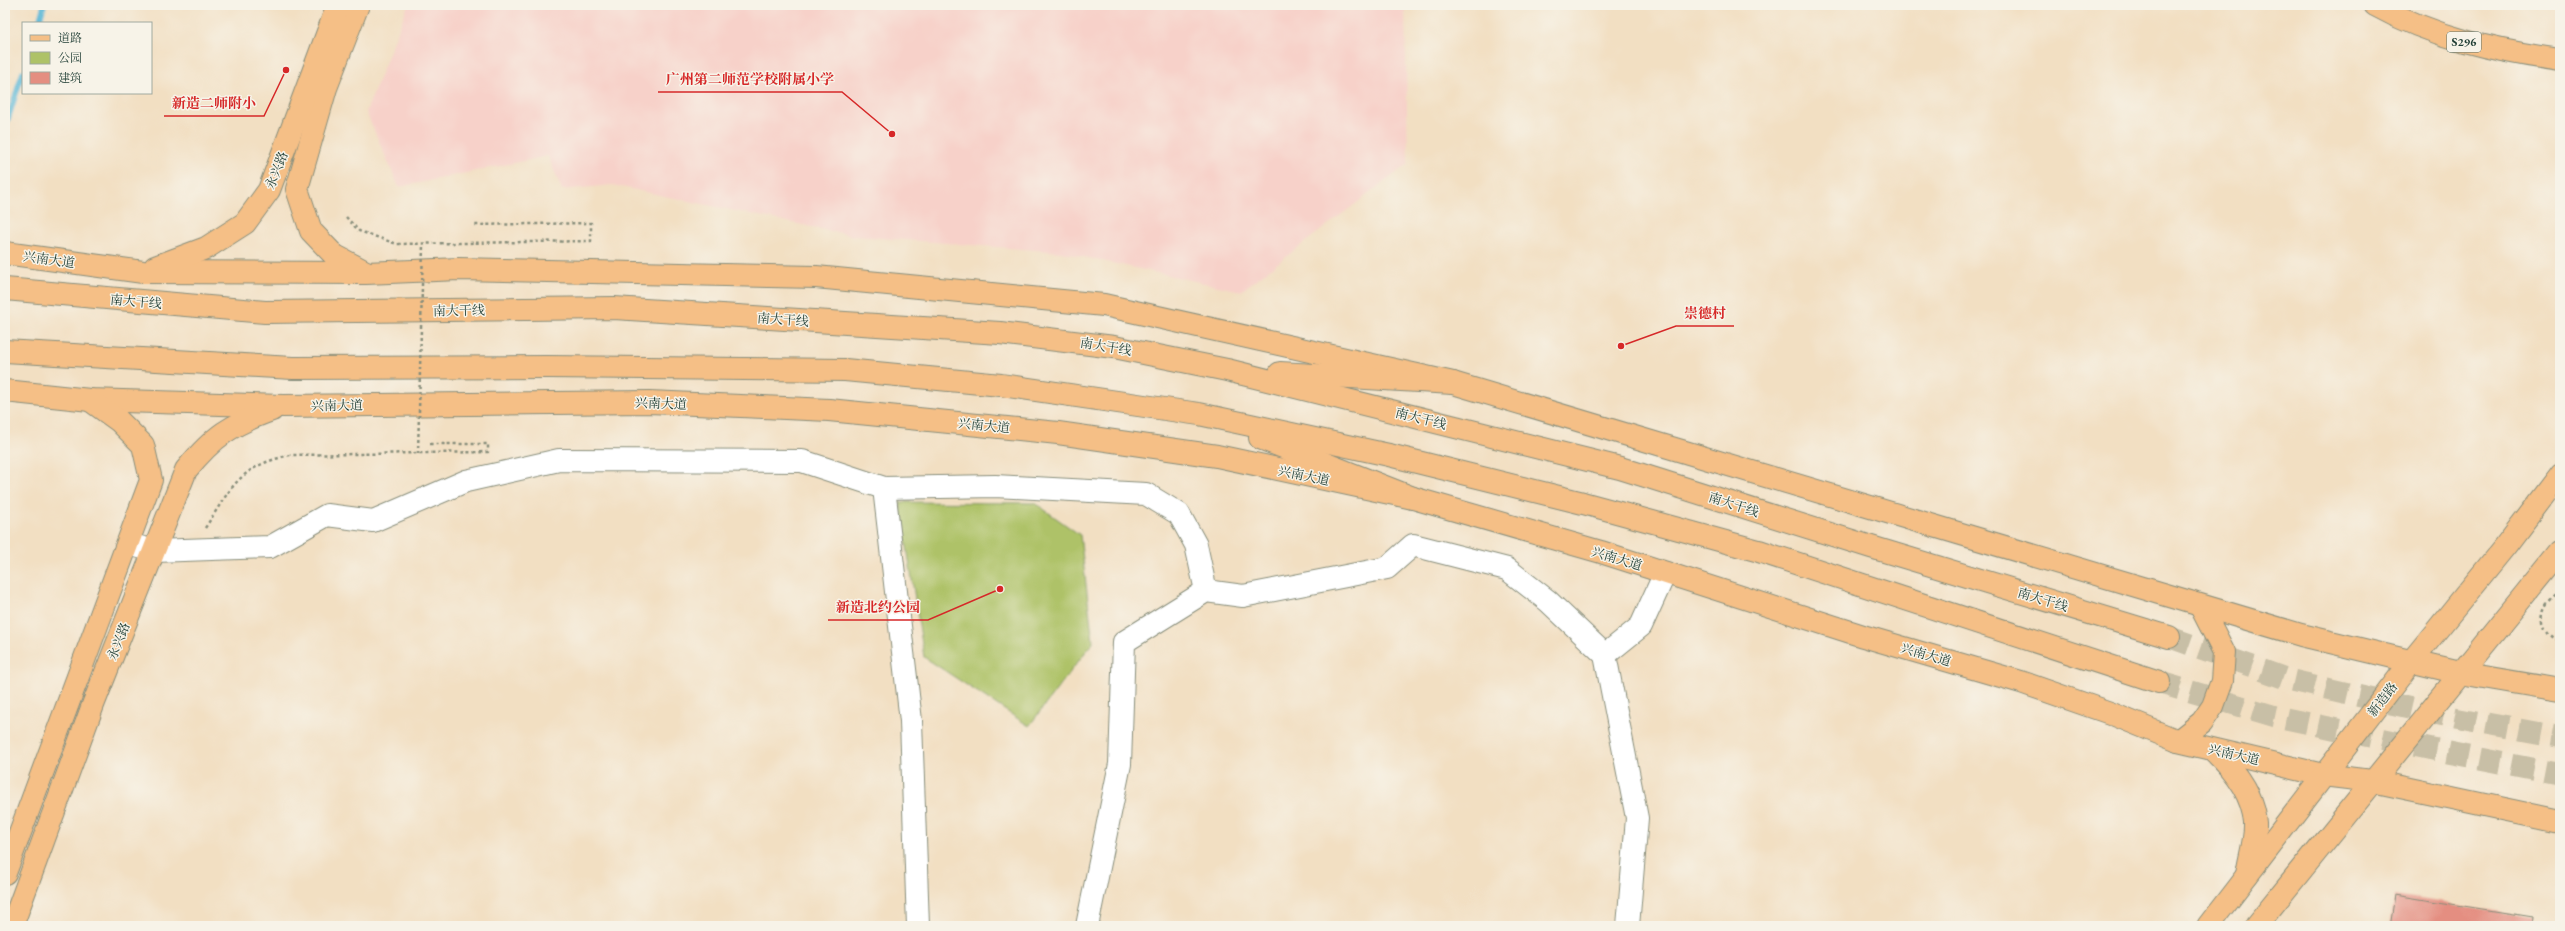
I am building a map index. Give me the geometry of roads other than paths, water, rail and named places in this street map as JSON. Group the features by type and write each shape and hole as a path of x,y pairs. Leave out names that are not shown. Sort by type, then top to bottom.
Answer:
{"main road":[{"name":"永兴路","path":"143,272 206,248 245,223 269,190 338,5"},
{"name":"永兴路","path":"358,5 326,88 298,189 311,231 334,255 366,273"},
{"name":"S296","path":"2375,5 2452,39 2493,49 2560,60"},
{"name":"兴南大道","path":"5,253 143,272 366,273 459,269 816,277 1096,304 1453,383 2201,607 2301,635 2411,662 2560,690"},
{"name":"南大干线","path":"5,289 266,312 614,308 1000,333 1114,346 1227,370 1620,468 1870,547 2169,637"},
{"path":"5,351 293,368 547,367 845,370 1001,385 1199,414 1389,455 1583,503 1758,551 2159,682"},
{"path":"1227,370 1453,383"},
{"name":"兴南大道","path":"5,391 90,400 284,406 649,402 829,410 1058,433 1217,456 1413,498 1665,573 1863,636 2021,682 2110,713 2178,741 2323,775 2372,781 2560,821"},
{"name":"永兴路","path":"5,872 151,480 143,445 119,421 90,400"},
{"name":"永兴路","path":"12,926 93,705 186,470 209,443 243,420 284,406"},
{"path":"1199,414 1413,498"},
{"name":"新造路","path":"2208,926 2411,662 2506,545 2560,474"},
{"path":"2256,926 2460,672 2559,553"},
{"path":"2178,741 2202,722 2213,706 2222,681 2224,652 2201,607"},
{"path":"2213,750 2232,768 2246,792 2255,823 2247,877"}],"street":[{"path":"128,544 154,551 270,546 327,515 373,520 466,481 559,460 802,461 884,488 995,486 1146,494 1179,514 1196,546 1206,591"},
{"path":"884,488 911,720 918,926"},
{"path":"1087,926 1120,764 1124,642 1206,591 1243,596 1387,568 1413,545 1507,568 1548,601 1605,655 1637,818 1628,926"},
{"path":"1605,655 1641,626 1665,573"}],"waterway":[{"path":"39,22 44,5"},
{"path":"5,128 22,75"}],"tunnel":[{"path":"2169,637 2290,680 2441,715 2560,737"},
{"path":"2159,682 2274,716 2430,749 2560,774"}],"place":[{"name":"新造二师附小","path":"286,70"},
{"name":"广州第二师范学校附属小学","path":"892,134"},
{"name":"崇德村","path":"1621,346"},
{"name":"新造北约公园","path":"1000,589"}]}
